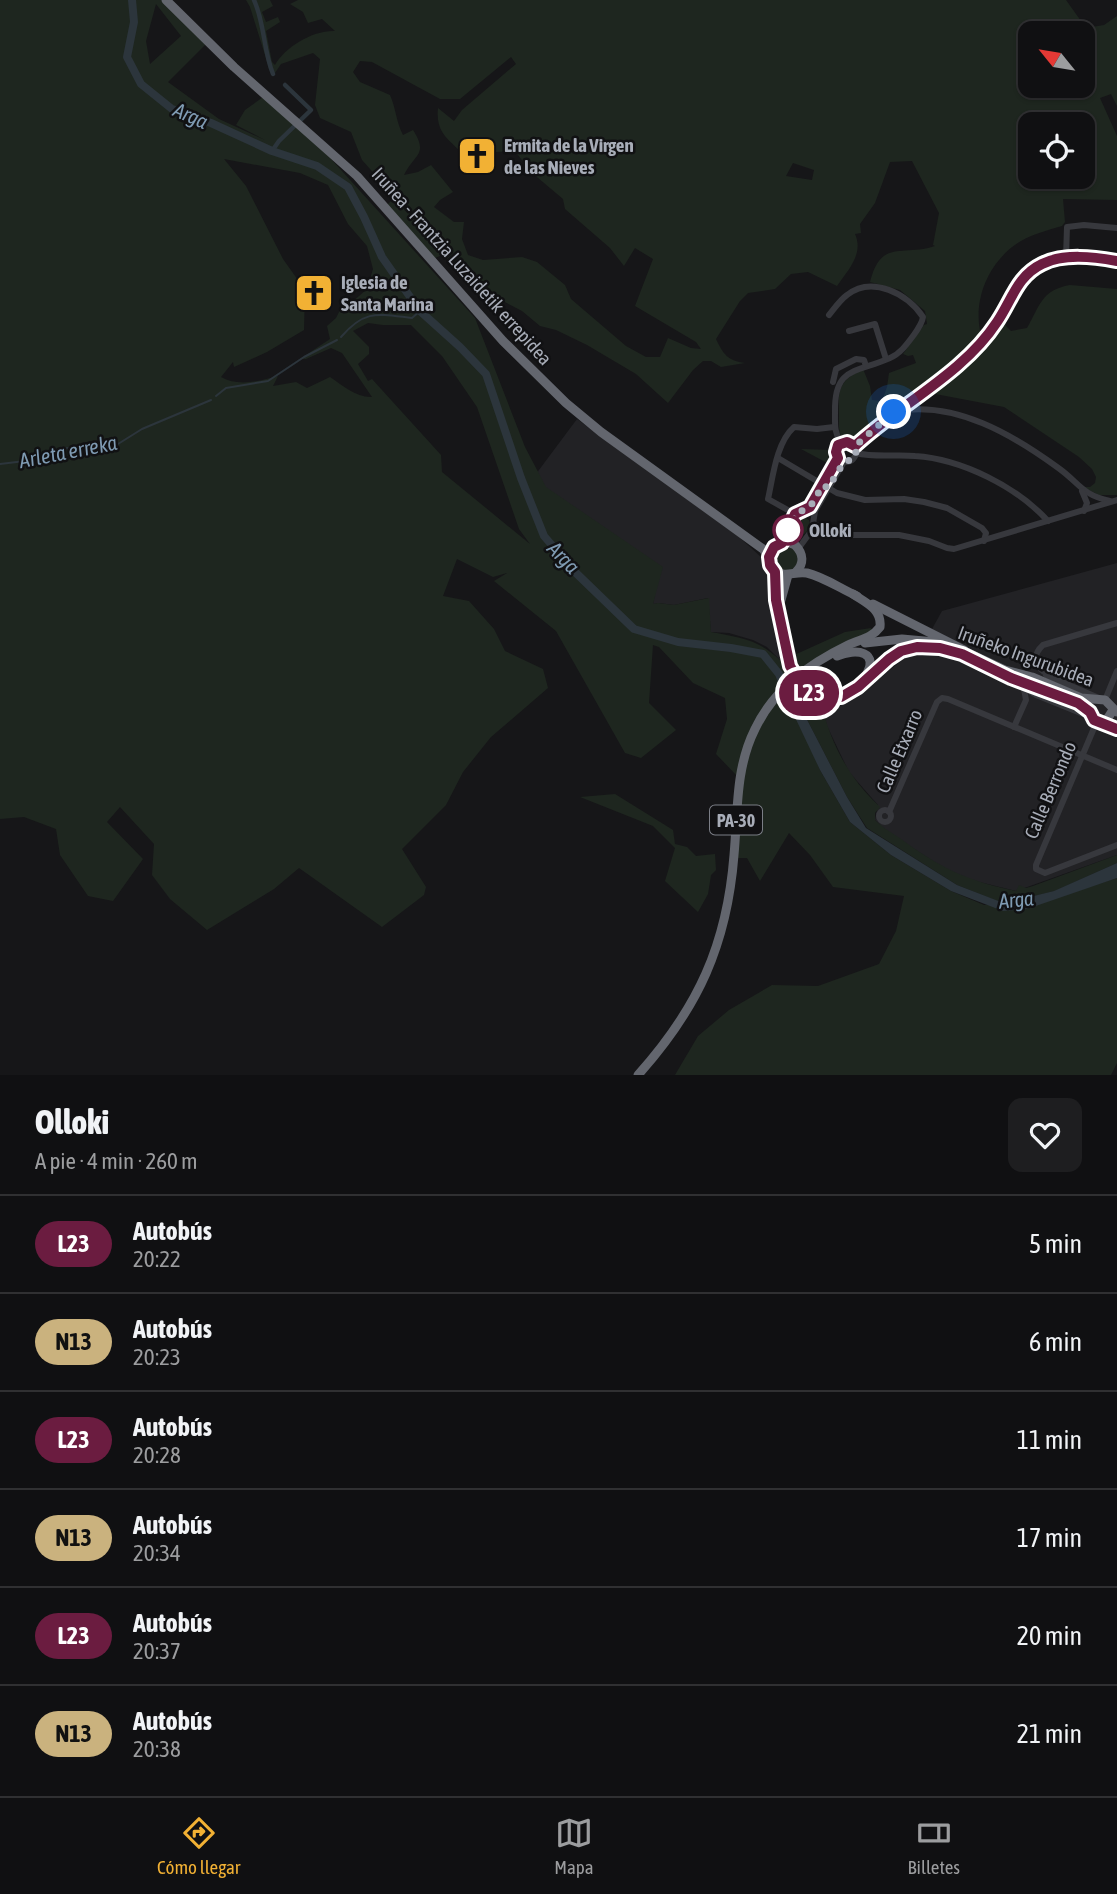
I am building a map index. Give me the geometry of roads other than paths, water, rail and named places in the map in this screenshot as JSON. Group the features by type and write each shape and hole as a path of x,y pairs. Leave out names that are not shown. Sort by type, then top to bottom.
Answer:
{"highway":[{"name":"Iruñea - Frantzia Luzaidetik errepidea","path":"166,0 234,67 357,176 503,341 566,403 747,537"},
{"path":"747,537 778,545 791,543 798,548 802,562 818,577 963,652"},
{"path":"747,537 769,557 775,572 779,612 790,666 803,688 816,697 841,697 858,687 901,651 928,647 963,652"},
{"path":"769,557 778,545"},
{"path":"779,612 782,589 802,562"},
{"path":"775,572 818,577"},
{"path":"837,651 874,635 880,628 878,614 873,607 853,594"},
{"name":"Iruñeko Ingurubidea","path":"837,651 883,640 920,640 945,645 1005,670 1027,676 1105,710"},
{"path":"803,688 824,696 839,695 866,677 870,661 864,653 857,650 806,669"},
{"name":"PA-30","path":"638,1075 663,1047 692,1004 716,949 727,913 732,883 741,766 747,746 763,713 786,686 806,669 837,651"},
{"name":"Iruñeko Ingurubidea","path":"963,652 1004,674"},
{"name":"PA-30","path":"1004,674 1078,703 1105,710"}],"street":[{"path":"1066,257 1067,227 1084,225 1117,229"},
{"path":"841,460 854,459 856,449 894,412 961,363 980,345 998,321 1015,288 1030,272 1053,259 1066,257 1117,261"},
{"path":"829,315 846,295 858,289 880,287 900,295 921,313 923,321 901,351 850,371 841,380 835,397 834,427 841,443"},
{"path":"849,331 875,324 886,359"},
{"path":"833,382 836,369 856,359 864,360 866,366"},
{"path":"919,394 918,402 923,410"},
{"path":"894,412 923,410 971,418 1006,433 1059,468 1082,491 1114,501"},
{"path":"795,514 768,499 778,458 788,433 794,427 834,427"},
{"path":"841,460 837,448 841,443 847,442 873,456 924,457 957,464 991,479 1036,509 1048,521"},
{"path":"778,458 851,498 924,502 947,508 982,528 1003,536"},
{"path":"778,545 795,514 810,507 841,460"},
{"path":"798,548 814,521 825,486"},
{"path":"1082,491 1087,503 1084,511"},
{"path":"803,511 810,513 814,521 849,535 910,537 947,548 965,547 1114,501"},
{"path":"1036,509 1063,517"},
{"path":"1036,509 1040,517 1038,525"},
{"path":"982,528 986,533 984,541"},
{"path":"1117,623 1043,646 1036,654 1036,663 1042,671 1105,710 1117,729"},
{"name":"Calle Berrondo","path":"1117,671 1105,710 1082,755 1035,865 1036,869 1045,873 1117,845"},
{"path":"1004,674 1027,693 1014,727 1117,770"},
{"path":"1027,676 1048,674"},
{"path":"1023,688 1105,710"},
{"name":"Calle Etxarro","path":"889,812 937,702 942,698 1014,727"}],"waterway":[{"name":"Arga","path":"132,0 134,22 127,57 141,84 172,109 211,123 272,151 317,166 348,187 382,257 420,311 486,374 521,478 544,536 575,572 634,629 678,642 763,654 779,674 786,691"},
{"path":"254,0 273,74"},
{"path":"272,151 311,110 285,85"},
{"name":"Arleta erreka","path":"341,337 365,318 381,315 412,318 420,311"},
{"name":"Arleta erreka","path":"216,396 226,388 268,381 304,357 337,340"},
{"name":"Arleta erreka","path":"0,464 25,461 58,449 118,444 142,429 211,400"}],"place":[{"name":"Ermita de la Virgen de las Nieves","path":"477,156"},
{"name":"Iglesia de Santa Marina","path":"314,293"},
{"name":"Olloki","path":"788,530"}]}
